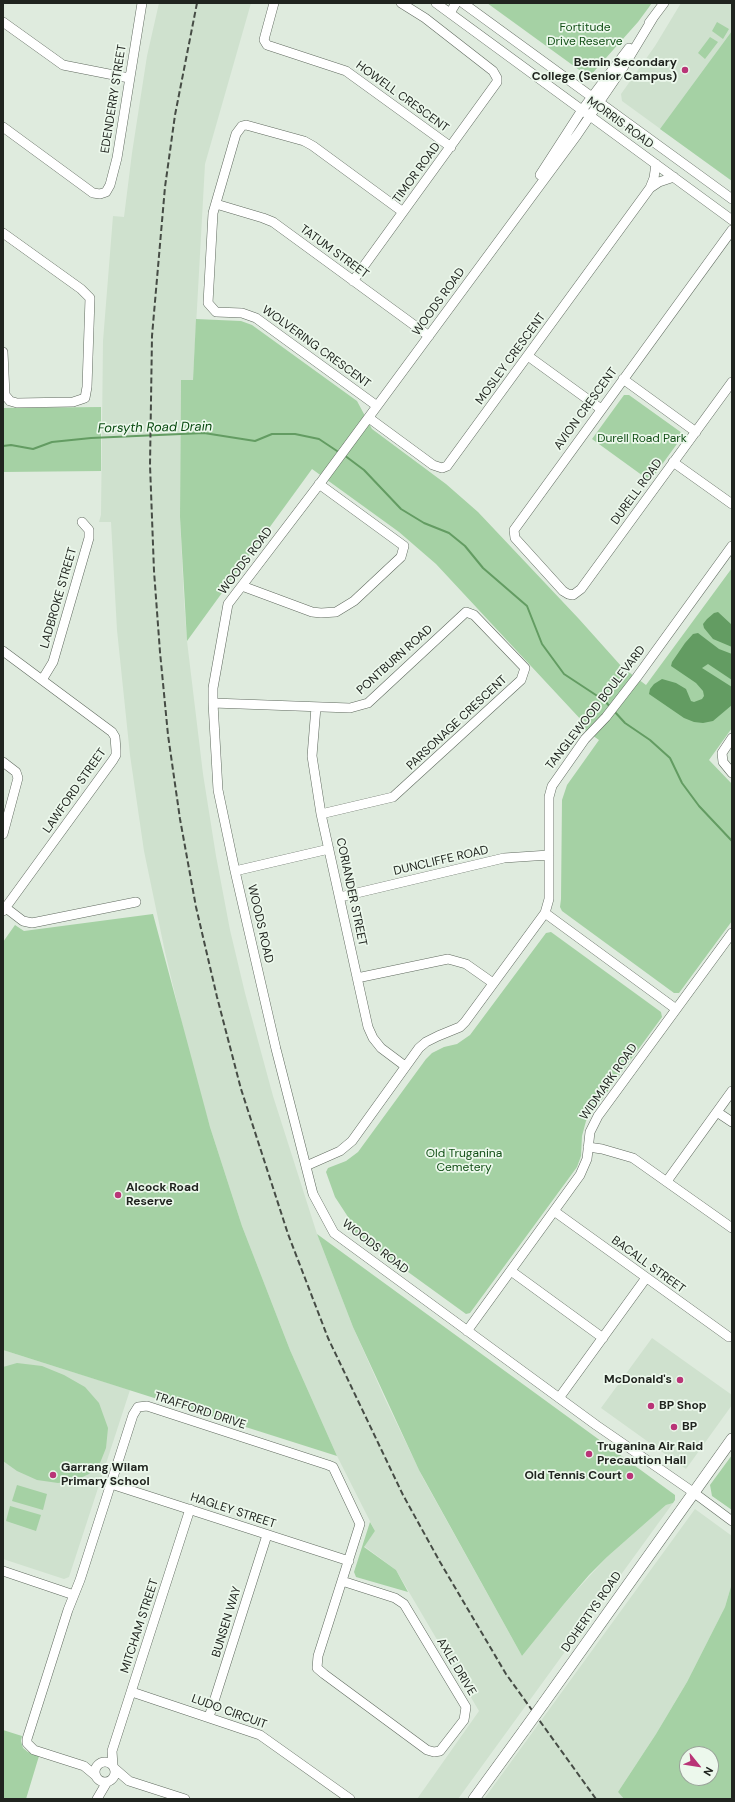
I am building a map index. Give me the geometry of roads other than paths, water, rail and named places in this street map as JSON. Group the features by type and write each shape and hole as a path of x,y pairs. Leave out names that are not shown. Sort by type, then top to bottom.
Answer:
{"main road":[{"name":"DOHERTYS ROAD","path":"474,1799 732,1439"}],"street":[{"name":"EDENDERRY STREET","path":"3,127 93,193 100,194 109,188 115,166 142,3"},
{"name":"HOWELL CRESCENT","path":"274,3 264,40 267,45 346,71 451,147"},
{"name":"TIMOR ROAD","path":"353,281 495,86 497,78 493,71 425,18 401,3"},
{"name":"MORRIS ROAD","path":"436,3 732,220"},
{"path":"450,14 456,3"},
{"name":"MORRIS ROAD","path":"463,3 732,199"},
{"name":"WOODS ROAD","path":"664,3 653,18 624,66 596,99 516,216 429,336 228,604 213,688 213,703 218,790 235,871 276,1049 313,1194 334,1232 559,1398 732,1521"},
{"path":"3,22 63,65 129,78"},
{"name":"WOLVERING CRESCENT","path":"377,406 256,318 242,313 216,312 208,302 213,219 236,134 242,126 252,126 304,141 403,212"},
{"name":"MOSLEY CRESCENT","path":"368,418 433,465 442,468 447,466 650,188 654,178 656,164"},
{"name":"MOSLEY CRESCENT","path":"650,188 659,182 674,177"},
{"name":"TATUM STREET","path":"216,204 273,222 429,336"},
{"name":"AVION CRESCENT","path":"573,595 563,591 515,538 514,530 732,230"},
{"path":"3,233 81,289 90,298 87,387 85,398 73,402 17,403 10,401 5,395 3,352"},
{"path":"528,356 601,409"},
{"path":"623,379 696,432"},
{"name":"DURELL ROAD","path":"573,595 581,589 732,382"},
{"path":"673,462 732,504"},
{"path":"242,586 312,612 336,612 354,601 401,557 404,546 320,483"},
{"name":"LADBROKE STREET","path":"42,680 53,662 89,538 89,530 82,522"},
{"name":"TANGLEWOOD BOULEVARD","path":"306,1166 340,1151 352,1140 405,1066 426,1042 460,1027 545,913 549,899 550,791 555,781 637,676 732,546"},
{"name":"PONTBURN ROAD","path":"213,703 350,708 368,704 466,612"},
{"name":"PARSONAGE CRESCENT","path":"321,814 394,797 521,680 525,668 474,615 466,612"},
{"name":"LAWFORD STREET","path":"3,651 112,732 115,737 116,755 4,910"},
{"name":"CORIANDER STREET","path":"316,707 312,756 321,814 368,1026 373,1038 381,1048 405,1066"},
{"path":"732,738 722,753 723,762 732,773"},
{"path":"3,762 16,772 18,778 3,834"},
{"path":"235,871 329,849"},
{"name":"DUNCLIFFE ROAD","path":"340,897 504,858 549,855"},
{"path":"4,910 23,921 32,923 136,902"},
{"path":"545,913 676,1009"},
{"name":"WIDMARK ROAD","path":"467,1330 585,1167 590,1132 593,1123 732,933"},
{"path":"357,978 448,959 466,964 493,983"},
{"path":"667,1181 732,1091"},
{"path":"717,1112 732,1122"},
{"path":"588,1147 602,1149 634,1158 732,1228"},
{"name":"BACALL STREET","path":"554,1211 729,1337"},
{"path":"510,1270 603,1338"},
{"path":"559,1398 646,1278"},
{"name":"TRAFFORD DRIVE","path":"84,1766 34,1750 29,1746 27,1739 135,1411 138,1408 144,1406 155,1408 331,1466 336,1472 360,1522 359,1530 318,1656 317,1668"},
{"name":"HAGLEY STREET","path":"111,1484 348,1561"},
{"name":"MITCHAM STREET","path":"100,1764 112,1750 190,1509"},
{"name":"BUNSEN WAY","path":"209,1717 267,1535"},
{"path":"3,1571 74,1594"},
{"name":"AXLE DRIVE","path":"317,1668 430,1751 438,1752 443,1749 466,1716 466,1707 404,1604 394,1598 342,1581"},
{"name":"LUDO CIRCUIT","path":"132,1692 251,1731 268,1739 350,1799"},
{"name":"MITCHAM STREET","path":"112,1750 113,1767"},
{"path":"84,1766 106,1763 113,1767 128,1781"},
{"path":"100,1764 96,1771 102,1780"},
{"path":"84,1766 102,1780 128,1781 185,1799"},
{"path":"102,1780 114,1776 113,1767"},
{"path":"97,1797 102,1780"}],"waterway":[{"name":"Forsyth Road Drain","path":"3,446 11,445 33,449 52,442 91,438 204,433 255,441 272,434 295,434 319,439 340,453"},
{"name":"Forsyth Road Drain","path":"344,455 364,470 401,509 424,523 449,533 465,546 483,568 527,606 542,644 564,674 605,701 611,708"},
{"name":"Forsyth Road Drain","path":"614,711 625,723 650,740 670,758 682,783 699,806 732,841"}],"railway":[{"path":"197,3 175,115 165,187 152,336 150,465 154,571 168,735 180,819 196,907 217,997 241,1089 288,1234 328,1338 403,1495 440,1562 506,1674 596,1799"}],"place":[{"name":"Bemin Secondary College (Senior Campus)","path":"685,70"},
{"name":"Alcock Road Reserve","path":"118,1195"},
{"name":"McDonald's","path":"680,1380"},
{"name":"BP Shop","path":"651,1406"},
{"name":"BP","path":"674,1427"},
{"name":"Truganina Air Raid Precaution Hall","path":"589,1454"},
{"name":"Garrang Wilam Primary School","path":"53,1475"},
{"name":"Old Tennis Court","path":"630,1476"}],"park label":[{"name":"Fortitude Drive Reserve","path":"585,35"},
{"name":"Durell Road Park","path":"642,439"},
{"name":"Old Truganina Cemetery","path":"464,1161"}]}
